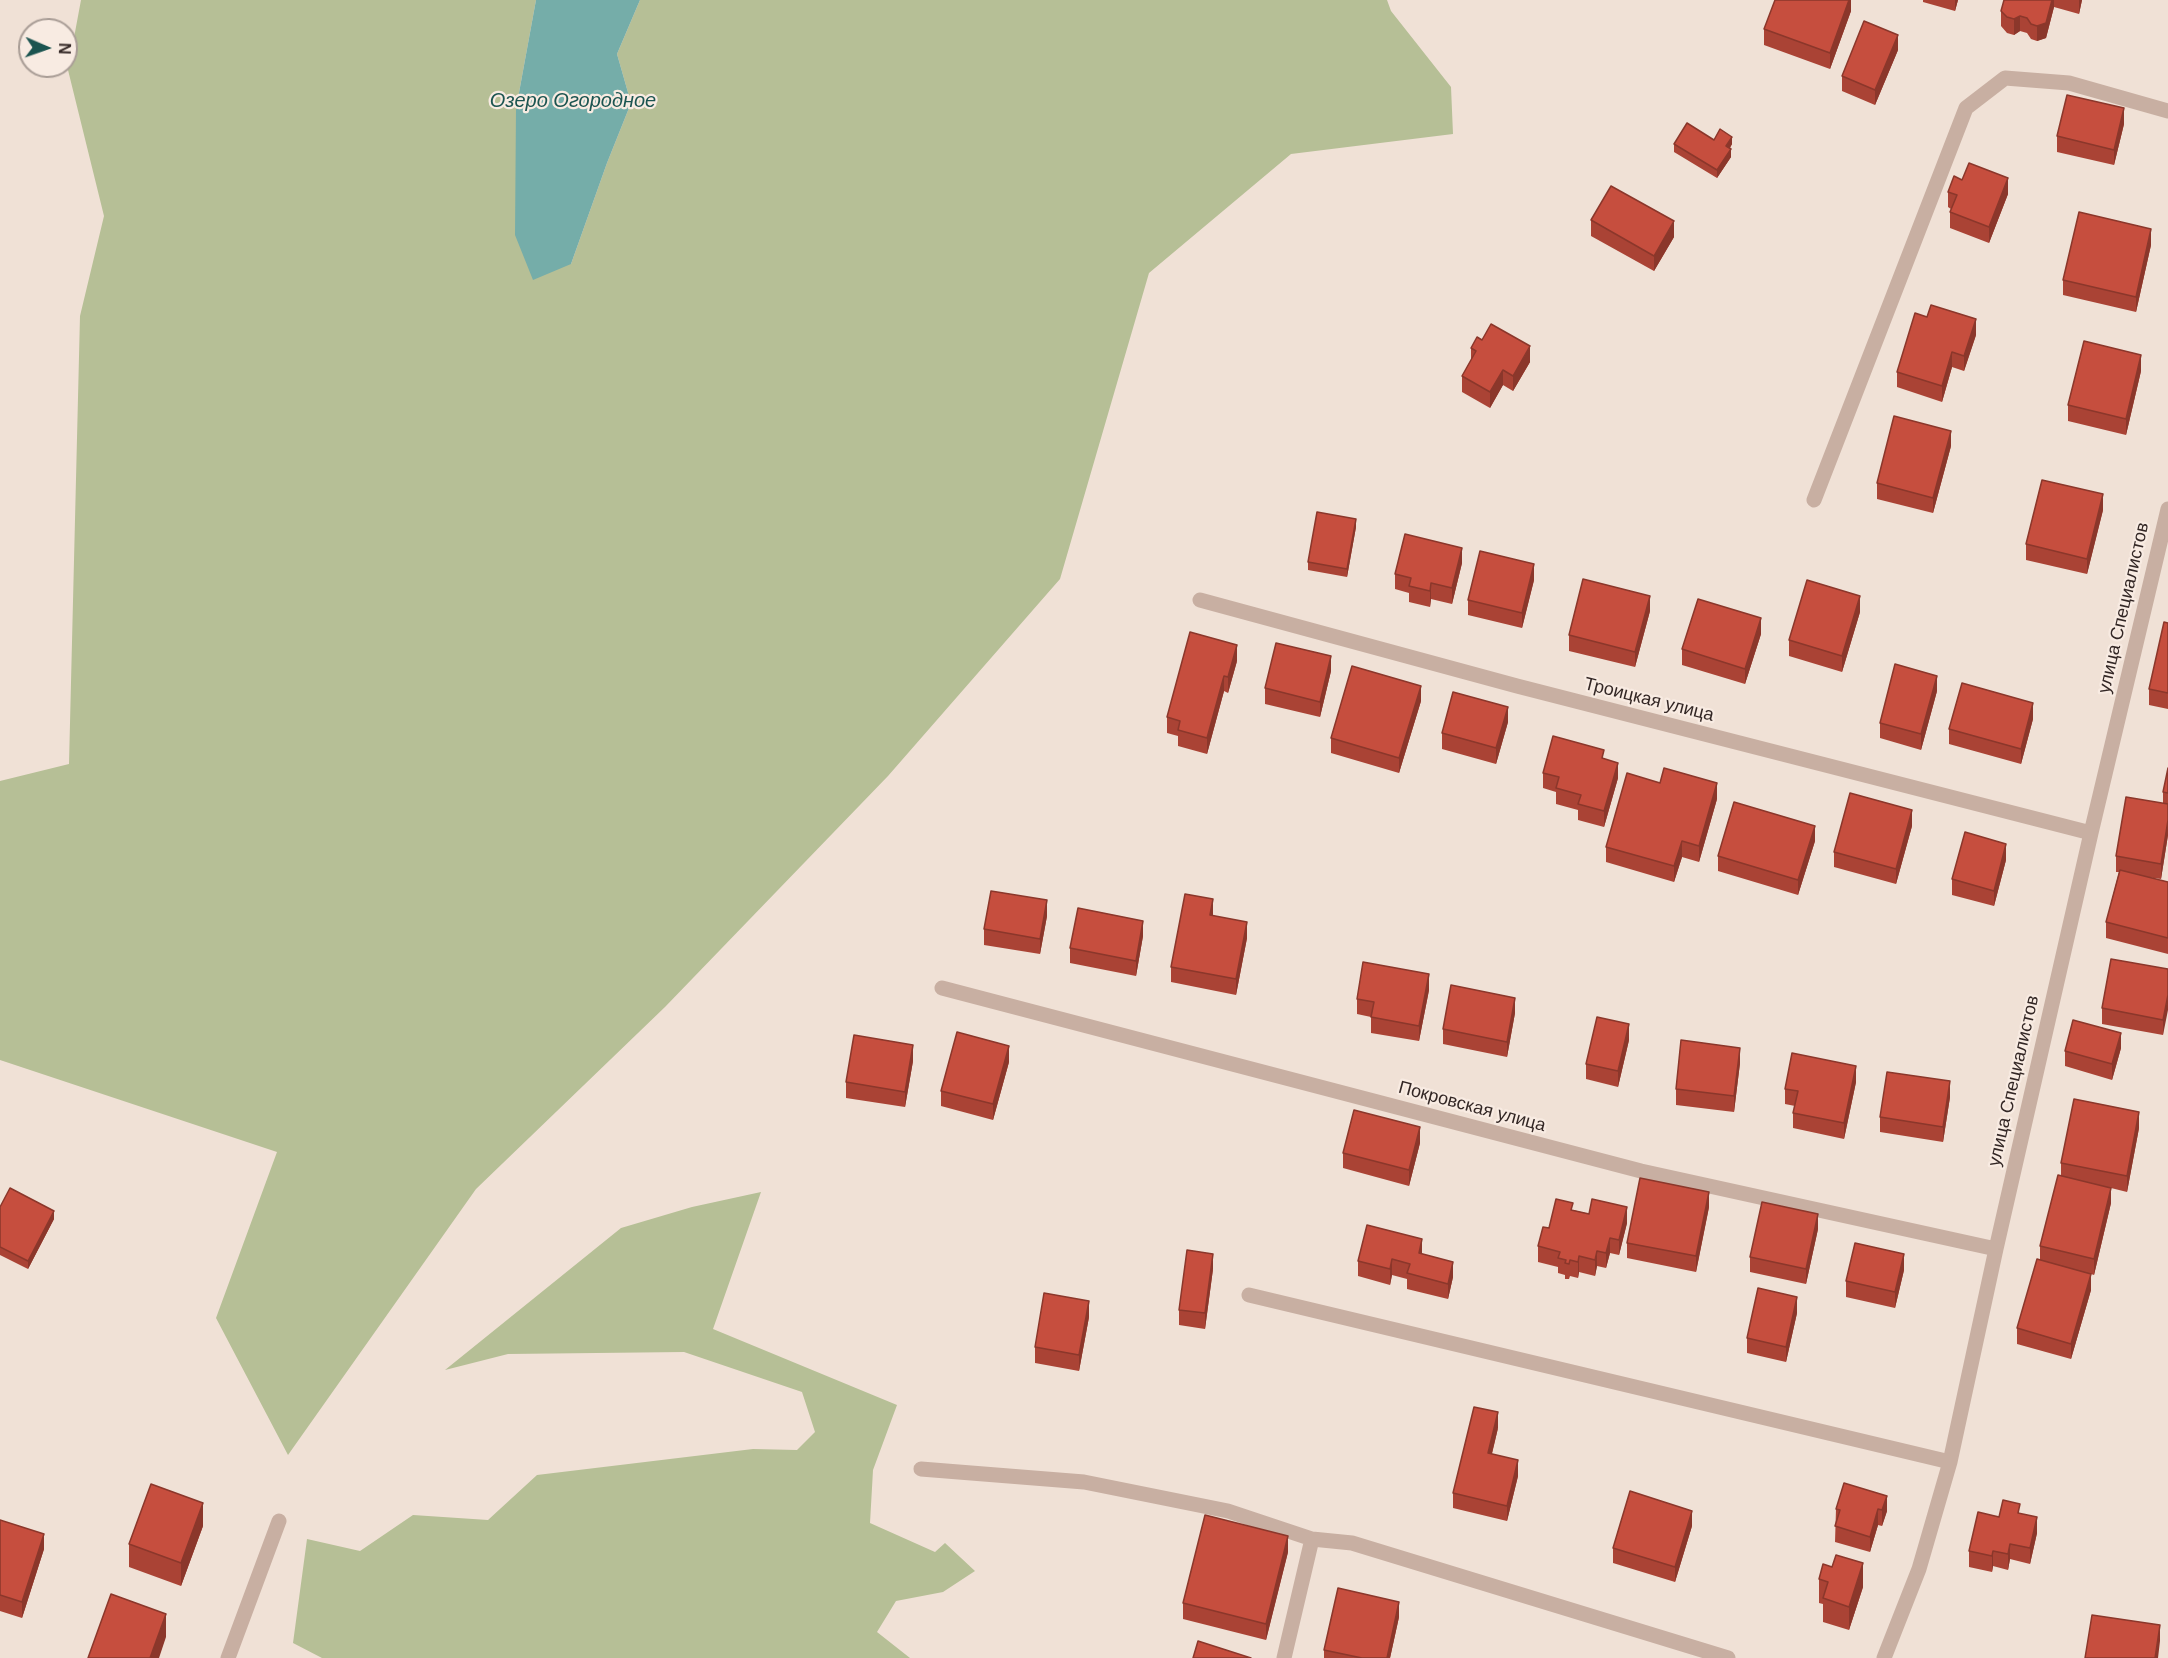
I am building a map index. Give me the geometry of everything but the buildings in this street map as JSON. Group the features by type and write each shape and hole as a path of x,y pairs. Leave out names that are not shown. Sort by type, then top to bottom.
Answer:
{"street":[{"path":"1814,500 1966,108 2005,78 2069,82 2168,111"},
{"name":"улица Специалистов","path":"1884,1658 1918,1569 1950,1462 2091,833 2168,509"},
{"name":"Троицкая улица","path":"1200,600 1517,686 2091,833"},
{"name":"Покровская улица","path":"942,988 1641,1171 1996,1249"},
{"path":"1249,1295 1950,1462"},
{"path":"921,1469 1084,1482 1228,1511 1312,1539 1353,1542 1728,1658"},
{"path":"228,1658 279,1521"},
{"path":"1284,1658 1312,1539"}],"green space":[{"path":"81,0 536,0 516,109 571,264 631,103 617,54 640,0 1387,0 1391,11 1451,87 1453,134 1291,154 1149,273 1060,579 888,776 665,1007 476,1189 288,1455 216,1318 277,1152 0,1060 0,781 69,764 80,316 104,216 70,78 78,78 78,18"},
{"path":"761,1192 713,1329 897,1405 873,1470 870,1523 935,1552 945,1543 975,1571 943,1592 896,1601 877,1632 910,1658 322,1658 293,1643 307,1539 360,1551 413,1515 488,1520 537,1475 753,1449 797,1450 815,1432 802,1392 684,1352 508,1354 445,1370 621,1228 692,1207"}],"water":[{"name":"Озеро Огородное","path":"536,0 640,0 617,54 631,103 571,264 533,280 515,235 516,109"}]}
